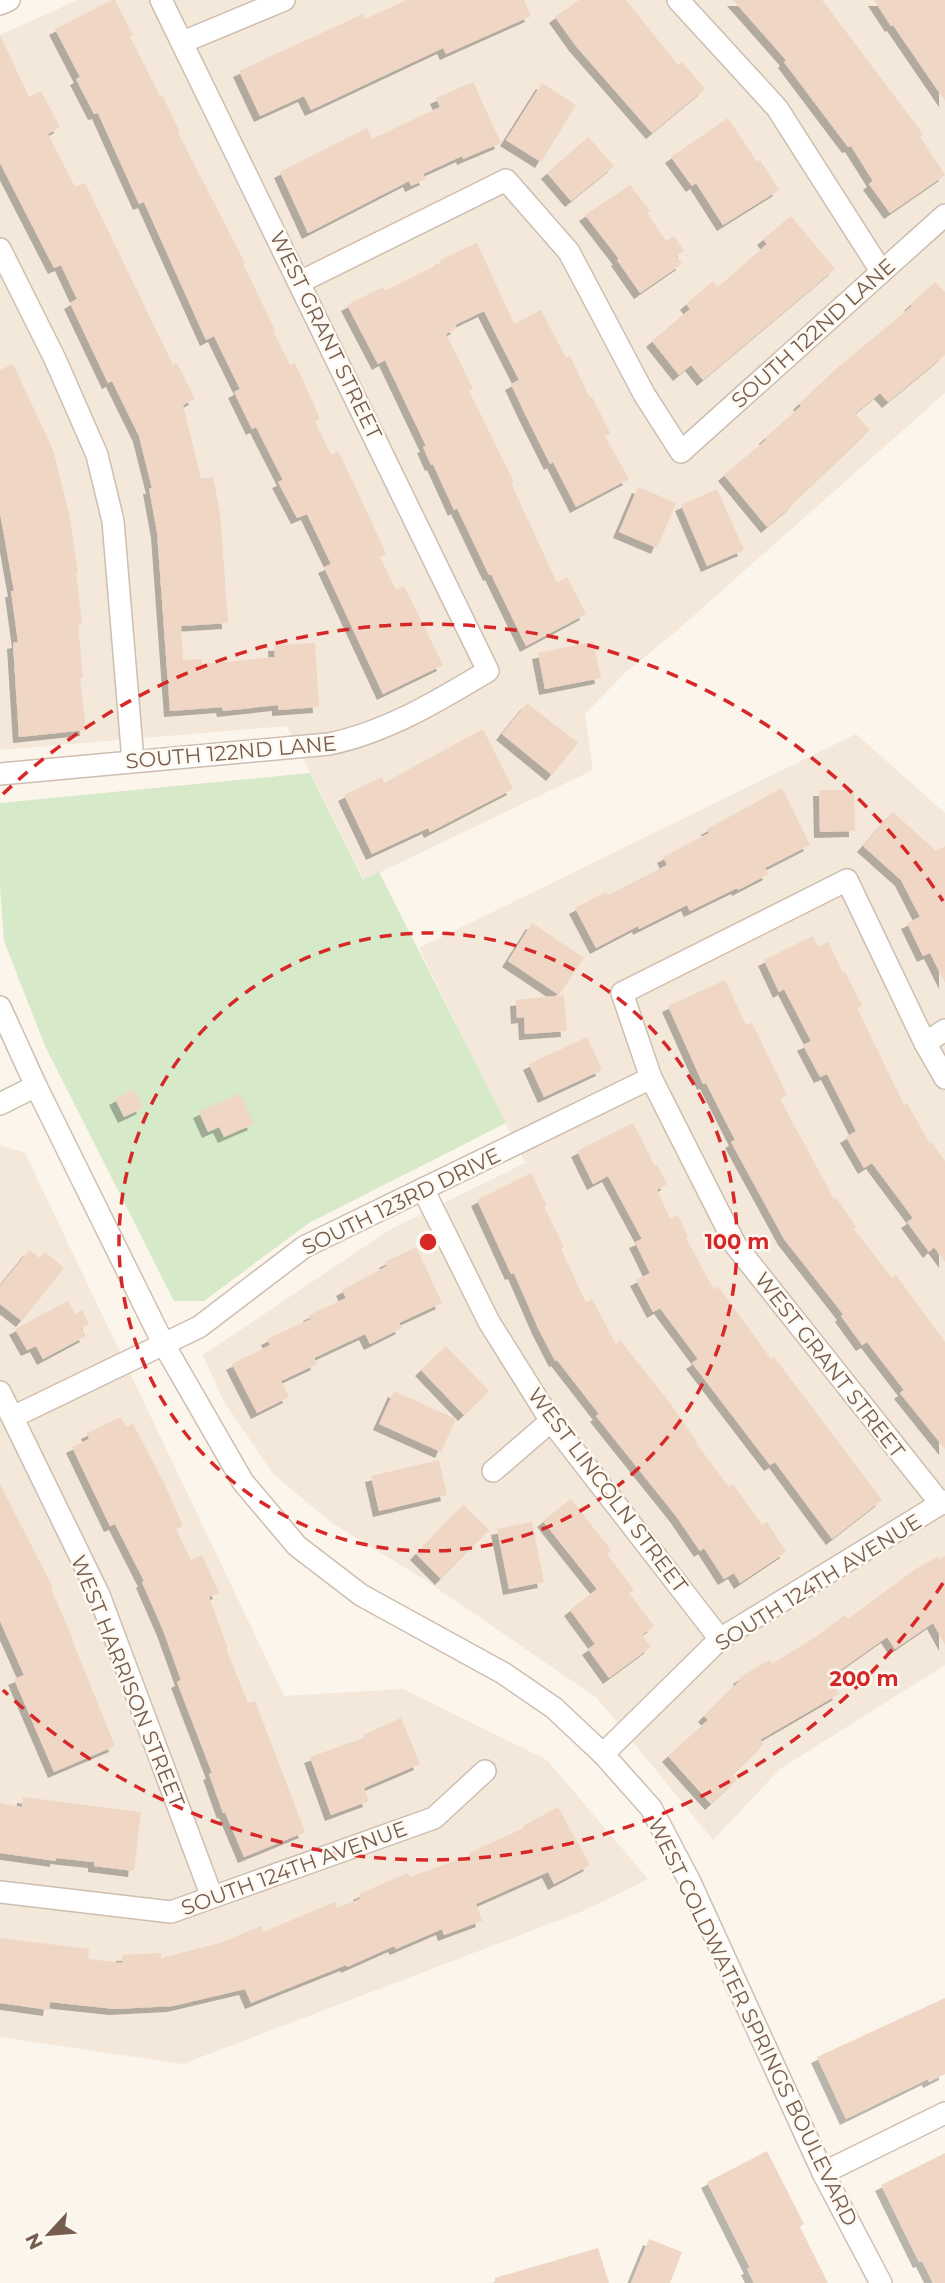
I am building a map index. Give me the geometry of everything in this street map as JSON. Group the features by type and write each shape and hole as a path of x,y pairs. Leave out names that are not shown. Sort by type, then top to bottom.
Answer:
{"street":[{"path":"0,4 9,0"},
{"name":"WEST GRANT STREET","path":"161,0 488,671"},
{"path":"183,41 284,0"},
{"path":"678,0 776,108 881,271"},
{"name":"SOUTH 122ND LANE","path":"300,282 506,180 569,252 644,394 681,452 945,215"},
{"path":"0,249 55,359 97,455 113,521 133,761"},
{"name":"SOUTH 122ND LANE","path":"0,774 329,744 359,738 428,706 488,671"},
{"name":"WEST GRANT STREET","path":"925,1043 847,880 622,993 651,1079 736,1246 943,1503"},
{"name":"WEST COLDWATER SPRINGS BOULEVARD","path":"0,1007 163,1343 243,1482 297,1546 361,1595 513,1680 554,1707 603,1754 651,1808 690,1882 823,2173 881,2283"},
{"path":"945,1030 925,1043 945,1078"},
{"name":"SOUTH 123RD DRIVE","path":"13,1417 200,1326 304,1247 651,1079"},
{"path":"0,1104 36,1086"},
{"name":"WEST LINCOLN STREET","path":"423,1189 489,1322 551,1421 720,1639"},
{"name":"WEST HARRISON STREET","path":"0,1392 99,1595 212,1897"},
{"path":"493,1471 551,1421"},
{"name":"SOUTH 124TH AVENUE","path":"603,1754 720,1639 943,1503"},
{"name":"SOUTH 124TH AVENUE","path":"0,1892 171,1912 434,1818 485,1771"},
{"path":"823,2173 945,2113"}],"shaded area":[{"path":"78,0 945,0 945,393 673,634 626,672 585,714 593,770 364,880 287,726 0,750 0,35"},
{"path":"856,734 945,813 945,1665 780,1769 713,1840 597,1698 425,1580 332,1523 273,1474 223,1400 203,1355 391,1229 525,1163 419,948"},
{"path":"0,1145 25,1153 284,1696 403,1689 547,1760 648,1879 583,1911 183,2064 0,2037"}],"green space":[{"path":"310,773 363,880 379,872 506,1123 309,1223 204,1301 174,1301 45,1046 4,941 0,887 0,803"}],"building":[{"path":"115,0 133,35 130,37 160,96 162,95 180,132 178,133 245,263 243,264 290,365 295,363 320,419 315,422 331,455 338,451 356,488 386,554 380,557 396,590 404,586 443,665 383,694 324,567 331,564 307,514 297,518 278,482 283,480 256,427 252,429 234,392 240,389 214,336 206,340 144,202 139,204 98,113 94,114 76,79 80,77 55,29"},
{"path":"407,0 524,0 531,16 446,54 443,48 311,110 304,96 260,116 239,71 363,14 365,19"},
{"path":"579,0 626,0 678,65 682,62 705,89 652,133 575,45 555,17"},
{"path":"733,0 822,0 923,134 920,137 945,175 890,213 869,184 873,181 851,146 848,147 784,62 786,60"},
{"path":"874,0 945,0 945,101 893,25 891,26"},
{"path":"0,35 29,97 41,91 60,127 48,134 75,187 85,183 173,365 177,363 195,399 183,405 201,479 213,477 220,513 228,623 181,626 183,660 202,659 202,664 275,657 274,645 315,643 319,707 278,710 278,705 223,711 222,707 170,711 157,532 149,488 152,488 139,436 112,381 108,383 70,303 77,299 61,265 54,268 0,163"},
{"path":"473,82 501,143 463,159 462,156 423,174 426,179 411,186 409,181 308,233 280,172 367,128 372,139 440,107 436,98"},
{"path":"542,83 576,105 541,162 506,140"},
{"path":"728,118 779,190 723,225 696,183 692,186 671,157"},
{"path":"588,137 614,166 571,201 547,173"},
{"path":"630,185 650,211 647,213 666,241 674,236 684,251 676,256 682,264 640,293 617,260 619,259 585,215"},
{"path":"791,216 835,269 703,380 691,365 679,375 652,341 690,309 686,304 713,281 718,287 767,244 763,239"},
{"path":"477,243 514,324 541,310 566,358 570,356 590,398 592,397 610,433 605,436 629,479 576,507 553,462 550,464 525,414 511,384 519,380 484,311 455,325 457,328 446,334 473,389 469,391 514,482 511,483 557,583 567,577 586,614 526,646 457,508 454,510 433,464 431,465 423,447 426,446 385,360 378,364 347,305 383,287 385,291"},
{"path":"935,282 945,292 945,355 888,402 880,393 855,414 870,430 767,527 724,475 766,440 765,438 801,406 799,404 836,369 912,306 910,305"},
{"path":"13,364 53,450 69,514 78,573 82,624 78,625 83,678 80,678 86,730 19,737 13,643 18,642 11,591 14,591 0,513 0,370"},
{"path":"638,487 676,503 657,548 619,532"},
{"path":"717,489 744,550 707,566 681,505"},
{"path":"593,642 601,678 545,689 538,653"},
{"path":"527,703 578,743 552,775 502,734"},
{"path":"483,729 513,789 430,832 428,828 372,854 344,795 382,777 384,783"},
{"path":"782,788 810,845 765,868 769,874 738,890 737,888 690,911 687,905 596,948 575,908 606,892 608,895 667,865 663,857 709,833 707,829"},
{"path":"819,790 854,790 855,831 820,832"},
{"path":"893,812 936,851 945,846 945,983 930,953 923,956 907,923 920,917 901,880 863,846"},
{"path":"532,923 584,958 559,995 508,961"},
{"path":"813,936 818,947 828,942 862,1005 857,1008 904,1105 907,1103 930,1144 932,1143 945,1161 945,1262 934,1247 929,1252 907,1222 913,1218 872,1163 864,1168 846,1137 856,1131 827,1074 820,1077 803,1045 811,1041 784,989 779,992 764,960"},
{"path":"725,980 746,1025 752,1023 787,1095 780,1099 834,1199 836,1197 856,1227 854,1229 892,1278 896,1275 945,1342 945,1449 900,1393 904,1390 867,1342 862,1345 841,1316 843,1314 784,1239 731,1142 735,1140 706,1083 703,1084 668,1006"},
{"path":"564,995 567,1031 525,1034 524,1017 517,1018 516,1000"},
{"path":"587,1037 602,1070 544,1097 529,1064"},
{"path":"134,1089 143,1108 124,1117 115,1099"},
{"path":"240,1093 254,1124 224,1137 219,1127 208,1132 199,1112"},
{"path":"633,1123 667,1184 657,1190 670,1219 678,1215 688,1237 686,1238 714,1290 718,1286 771,1359 774,1357 882,1500 832,1539 775,1462 770,1465 692,1363 698,1359 660,1308 653,1312 636,1280 650,1273 635,1242 642,1239 608,1176 593,1184 577,1151"},
{"path":"531,1173 586,1303 592,1299 616,1344 620,1340 670,1403 729,1487 733,1484 762,1525 767,1522 786,1552 740,1583 734,1573 724,1579 704,1548 700,1551 676,1516 596,1416 599,1414 557,1360 555,1361 538,1328 477,1200"},
{"path":"416,1247 442,1303 399,1323 402,1328 370,1344 365,1334 314,1358 317,1364 281,1381 289,1397 257,1413 232,1364 270,1345 267,1339 311,1319 309,1315 346,1298 342,1290 387,1266 385,1262"},
{"path":"29,1250 40,1258 45,1252 64,1268 22,1321 0,1304 0,1286"},
{"path":"68,1301 75,1314 82,1310 89,1324 81,1328 86,1336 43,1359 36,1346 27,1350 15,1329"},
{"path":"446,1346 489,1391 464,1415 421,1370"},
{"path":"394,1391 456,1419 441,1452 379,1424"},
{"path":"121,1417 126,1427 133,1424 165,1485 183,1526 176,1529 191,1560 202,1555 219,1593 209,1597 226,1649 248,1703 255,1701 305,1832 244,1857 225,1812 223,1813 209,1774 212,1773 177,1682 181,1680 142,1582 144,1581 115,1524 110,1526 72,1447 89,1439 87,1433"},
{"path":"439,1460 447,1495 379,1511 371,1476"},
{"path":"0,1484 53,1588 51,1589 115,1746 54,1772 14,1679 24,1675 0,1621"},
{"path":"571,1499 611,1550 607,1554 634,1590 629,1593 654,1626 642,1635 651,1647 609,1678 588,1649 595,1644 570,1610 597,1589 543,1521"},
{"path":"463,1505 489,1530 441,1579 416,1554"},
{"path":"532,1522 544,1582 509,1589 497,1529"},
{"path":"945,1556 945,1645 933,1623 895,1649 887,1637 829,1678 839,1694 760,1740 764,1744 733,1775 737,1780 711,1804 668,1756 708,1720 704,1716 739,1678 769,1660 772,1664 845,1615 848,1619 917,1568"},
{"path":"401,1718 420,1764 364,1788 369,1801 331,1815 310,1757 364,1738 363,1735"},
{"path":"23,1797 141,1812 134,1871 94,1866 94,1862 56,1858 56,1861 0,1853 0,1803 22,1807"},
{"path":"558,1807 590,1865 554,1884 548,1872 476,1904 482,1921 444,1935 442,1929 396,1949 394,1946 347,1967 346,1965 251,2003 245,1989 173,2006 115,2009 50,2002 49,2010 0,2003 0,1938 89,1949 88,1959 122,1963 122,1955 161,1953 161,1958 220,1943 261,1926 263,1932 335,1902 337,1908 360,1899 359,1894 408,1873 410,1877 470,1855 469,1853 524,1828 523,1826"},
{"path":"945,1998 945,2074 929,2082 928,2079 846,2119 817,2057"},
{"path":"767,2151 804,2224 800,2227 828,2283 754,2283 747,2269 750,2268 707,2182"},
{"path":"945,2153 945,2283 933,2283 922,2261 919,2262 881,2185"},
{"path":"649,2239 682,2252 670,2283 631,2283"},
{"path":"598,2248 609,2283 495,2283 495,2278"}]}
